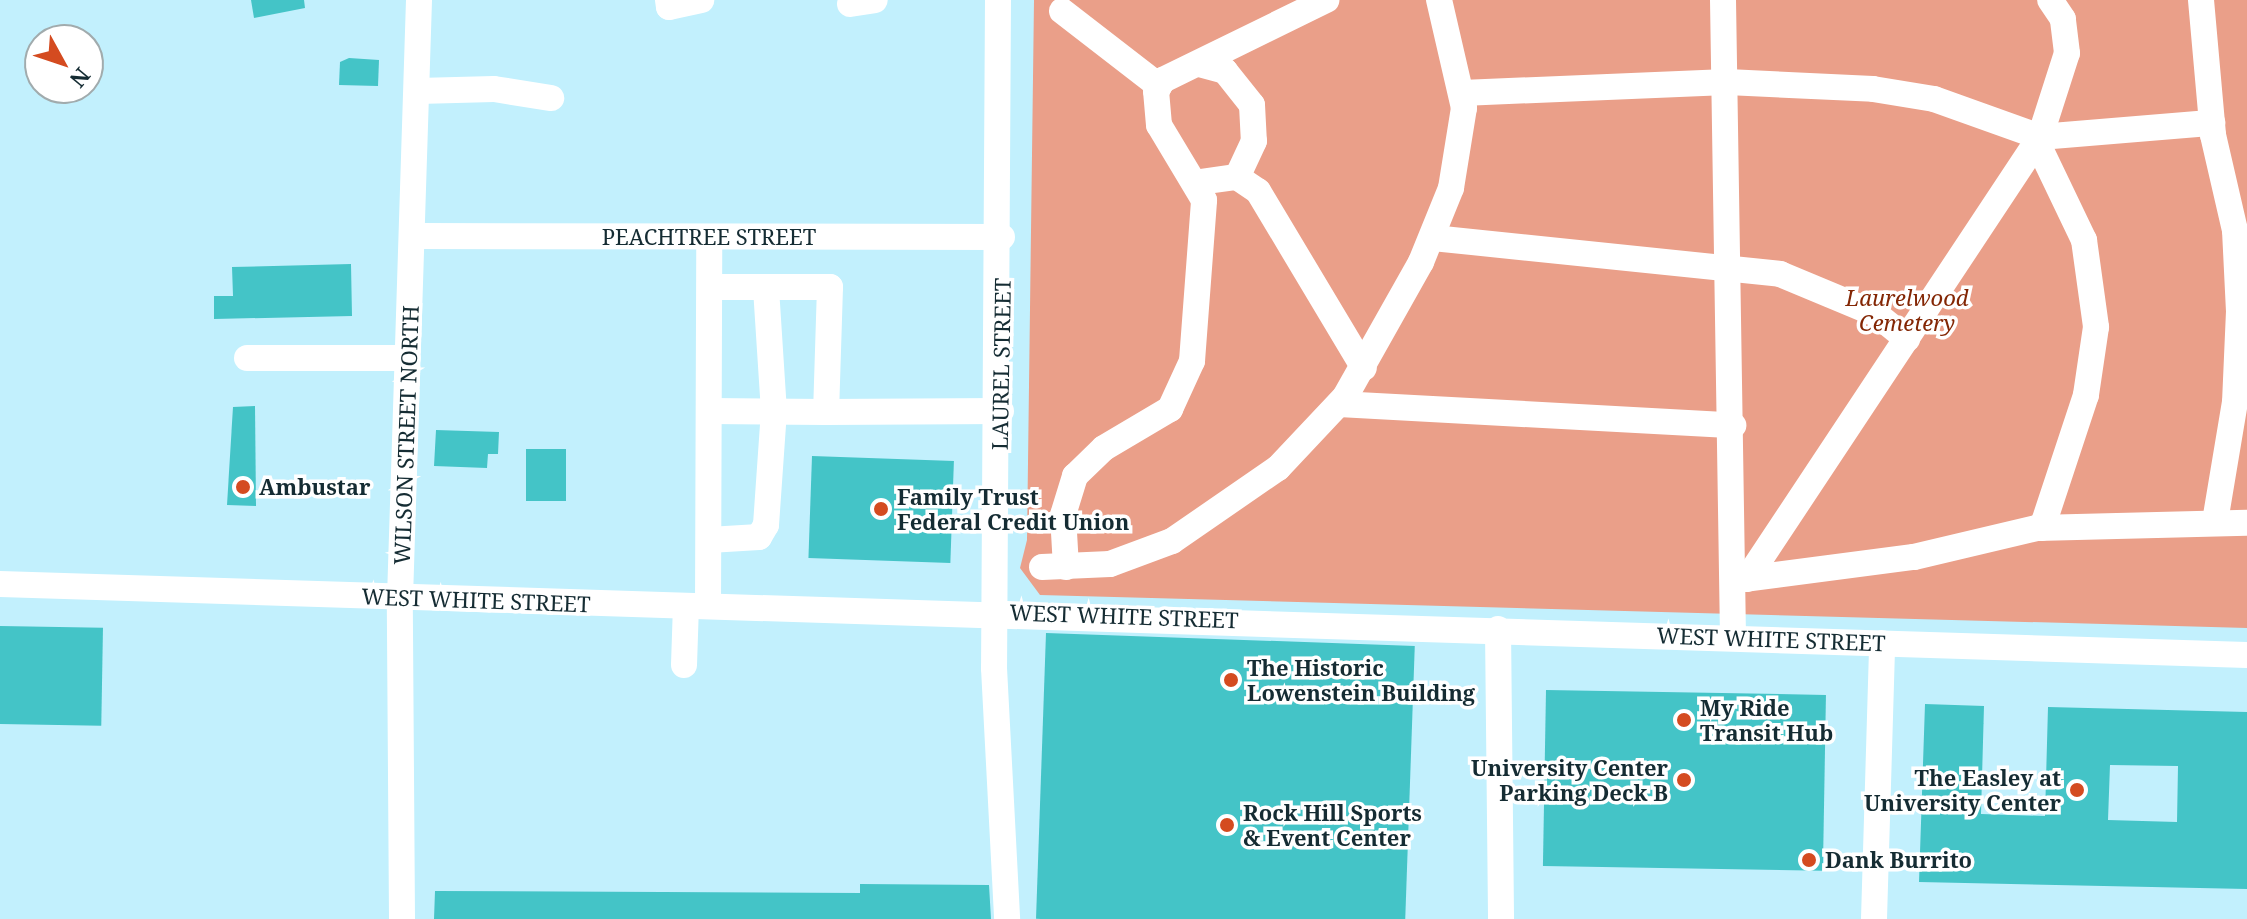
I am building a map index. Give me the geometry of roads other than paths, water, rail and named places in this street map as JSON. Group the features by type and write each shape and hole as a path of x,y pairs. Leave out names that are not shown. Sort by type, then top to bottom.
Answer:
{"street":[{"name":"WILSON STREET NORTH","path":"402,919 400,598 407,358 416,236 419,0"},
{"path":"668,0 669,7 701,0"},
{"name":"LAUREL STREET","path":"998,0 1002,237 996,611 1007,919"},
{"path":"1159,86 1326,0"},
{"path":"1159,86 1159,125 1200,182 1202,255 1187,384 1170,409 1104,448 1075,476 1063,515 1054,567 1126,560 1210,518 1278,468 1339,404 1364,368 1433,238 1460,150 1462,93 1439,0"},
{"path":"1723,0 1733,425 1742,579 1733,638"},
{"path":"1742,579 1907,339 2038,140 2067,53 2063,19 2050,0"},
{"path":"2201,0 2212,123 2235,230 2239,311 2235,402 2215,521"},
{"path":"1062,11 1159,86"},
{"path":"1199,64 1225,71 1252,105 1254,141 1237,177"},
{"path":"1462,93 1727,82 1902,91 2038,140 2212,123"},
{"path":"418,91 494,89 551,98"},
{"path":"2038,140 2084,240 2096,327 2086,395 2042,528"},
{"path":"1200,182 1237,177 1266,202 1364,368"},
{"name":"PEACHTREE STREET","path":"416,236 1002,237"},
{"path":"684,665 709,540 709,238"},
{"path":"1433,238 1731,264 1825,290 1907,339"},
{"path":"711,287 830,287 826,412"},
{"path":"709,540 759,537 766,525 774,412 766,287"},
{"path":"247,358 407,358"},
{"path":"1339,404 1733,425"},
{"path":"711,411 1001,411"},
{"path":"1742,579 1914,557 2042,528 2215,521 2247,523"},
{"name":"WEST WHITE STREET","path":"0,584 400,598 996,611 2247,655"},
{"path":"1498,629 1501,919"},
{"path":"1874,919 1882,643"}],"place":[{"name":"Ambustar","path":"243,487"},
{"name":"Family Trust Federal Credit Union","path":"881,509"},
{"name":"The Historic Lowenstein Building","path":"1231,680"},
{"name":"My Ride Transit Hub","path":"1684,720"},
{"name":"University Center Parking Deck B","path":"1684,780"},
{"name":"The Easley at University Center","path":"2077,790"},
{"name":"Rock Hill Sports & Event Center","path":"1227,825"},
{"name":"Dank Burrito","path":"1809,860"}],"park label":[{"name":"Laurelwood Cemetery","path":"1907,310"}]}
